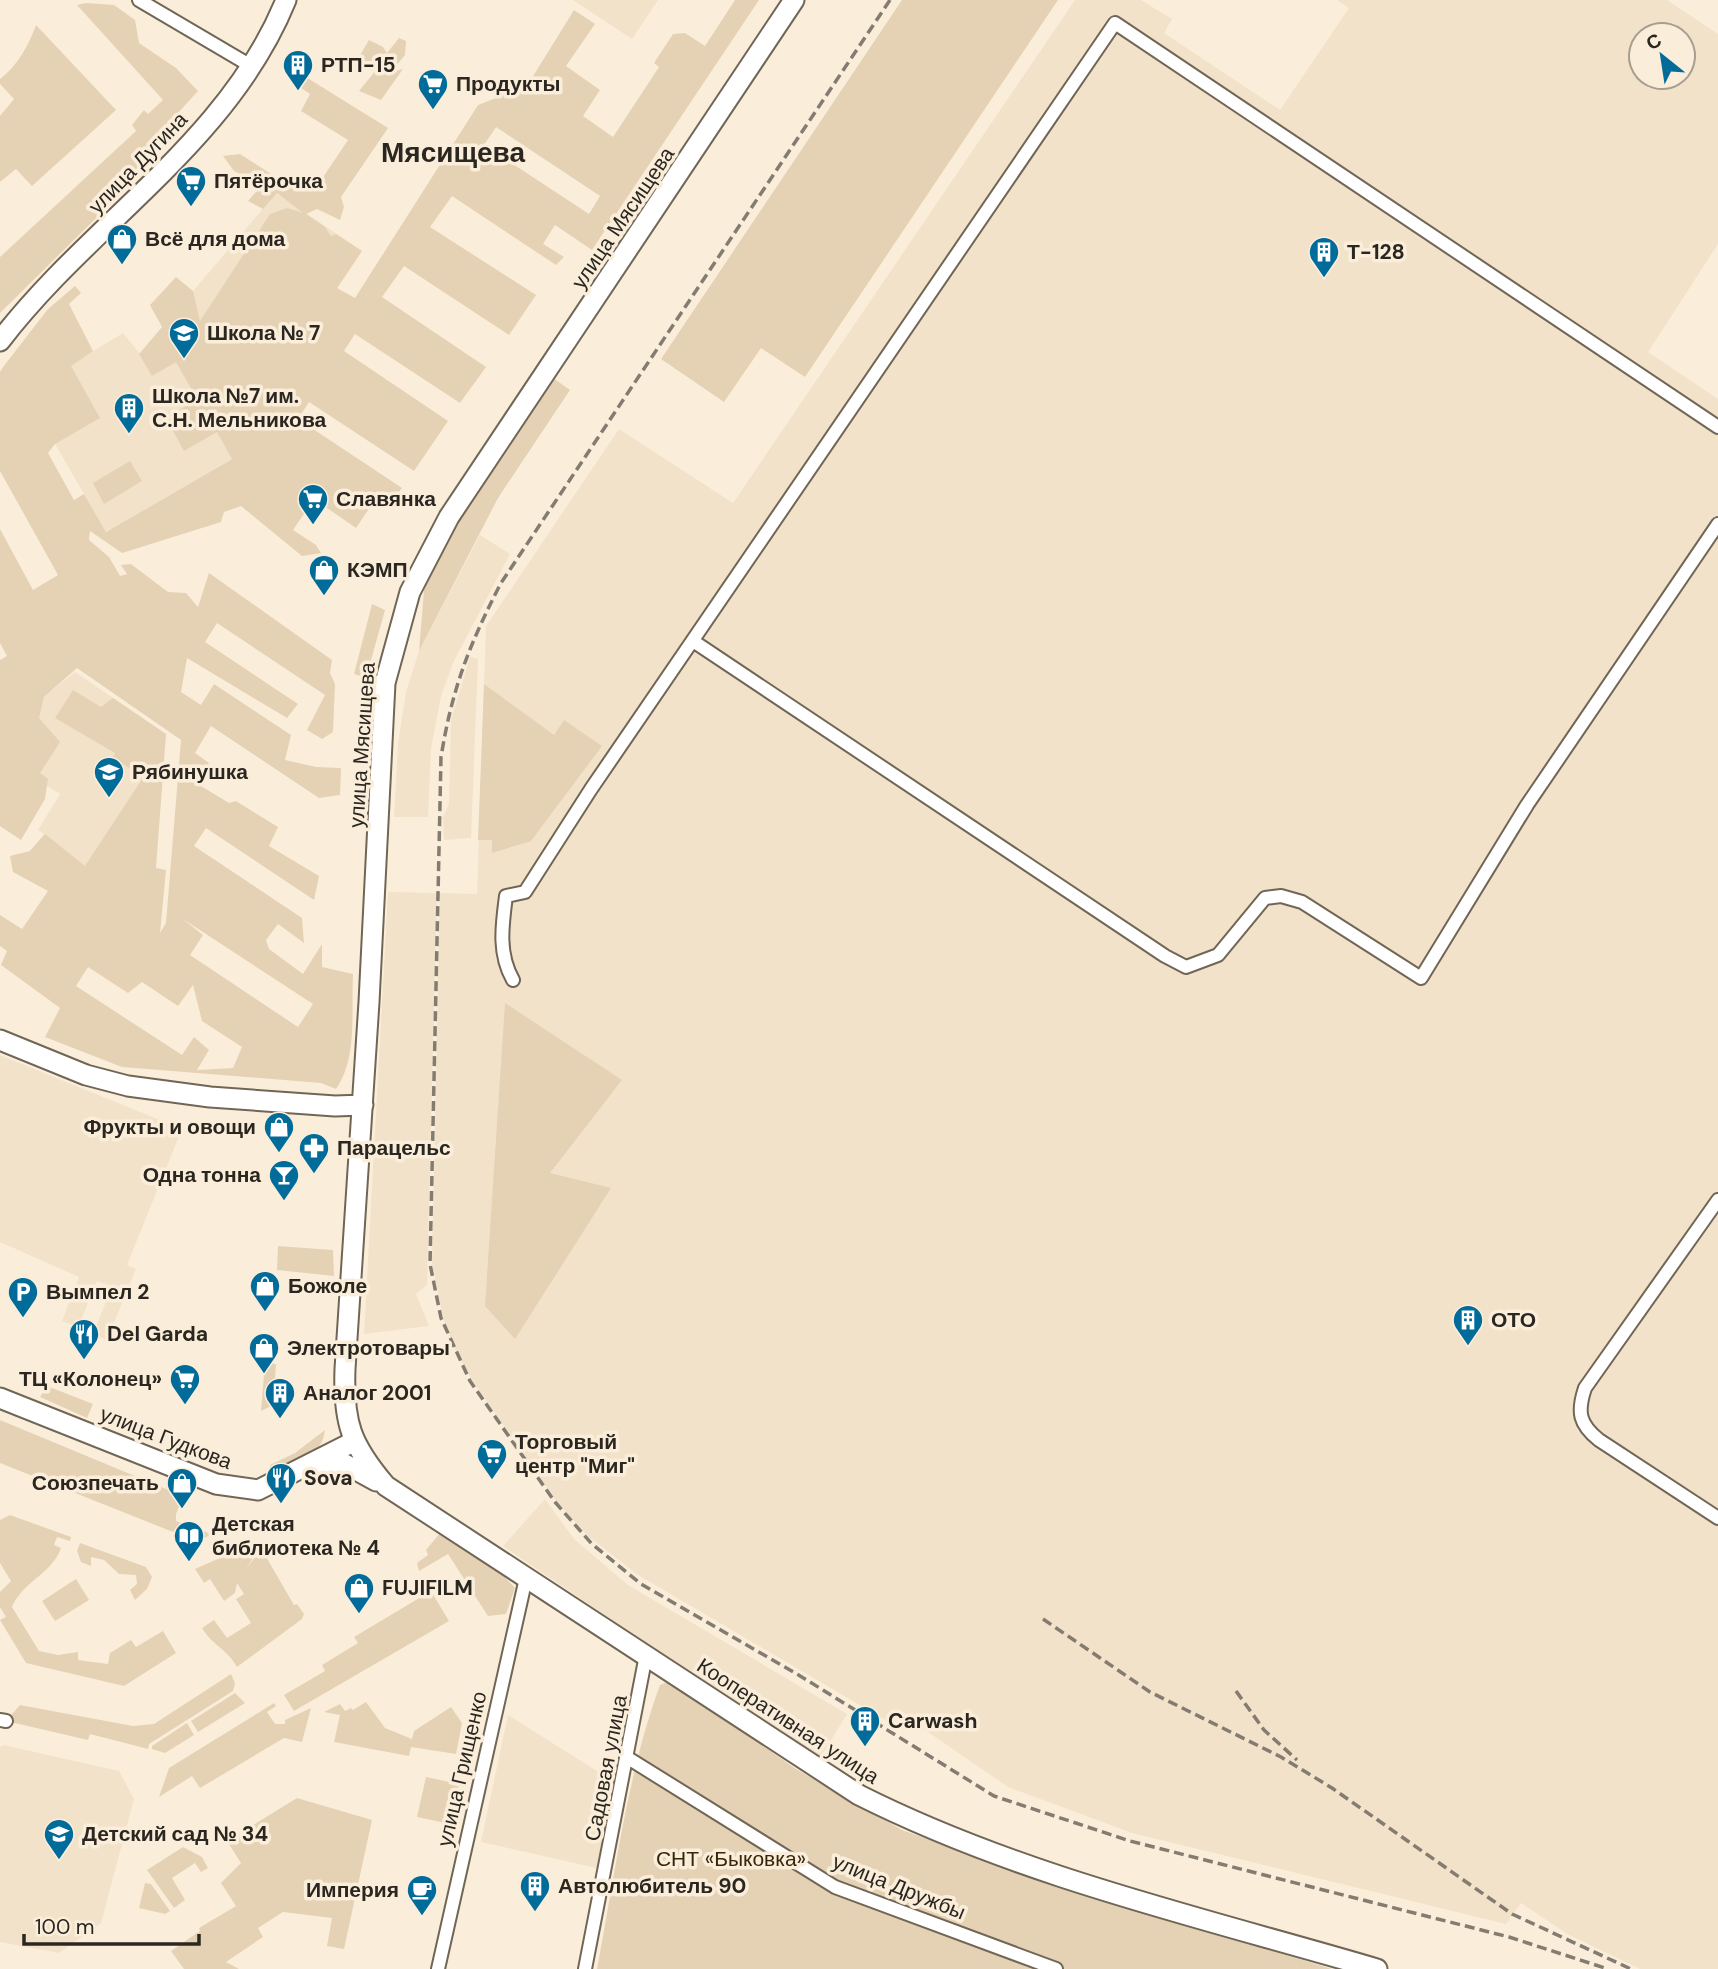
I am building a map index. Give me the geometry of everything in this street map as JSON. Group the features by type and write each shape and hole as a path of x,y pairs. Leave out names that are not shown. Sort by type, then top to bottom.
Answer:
{"main road":[{"name":"улица Дугина","path":"0,341 30,304 199,135 251,66 286,0"},
{"name":"улица Мясищева","path":"344,1400 363,1105 384,694 396,635 410,592 449,517 794,0"},
{"path":"0,1040 86,1075 128,1086 210,1097 335,1106 363,1105"},
{"name":"улица Гудкова","path":"0,1398 216,1484 247,1491 276,1484 353,1442"},
{"name":"Кооперативная улица","path":"344,1400 353,1442 386,1486 812,1767 901,1816 1063,1876 1377,1969"},
{"name":"улица Гудкова","path":"316,1463 328,1451 335,1437 344,1400"},
{"path":"316,1463 345,1464 386,1486"}],"street":[{"path":"139,0 251,66"},
{"path":"513,980 507,969 502,940 506,896 525,892 1115,23 1718,427"},
{"path":"694,641 1165,956 1186,967 1218,955 1265,898 1281,896 1302,902 1421,978 1527,805 1718,524"},
{"path":"1718,1200 1585,1388 1578,1406 1580,1418 1587,1430 1599,1440 1718,1518"},
{"name":"улица Грищенко","path":"438,1969 526,1578"},
{"name":"Садовая улица","path":"587,1968 646,1655"},
{"name":"улица Дружбы","path":"628,1758 835,1887 1056,1969"}],"shaded area":[{"path":"573,0 658,0 632,39"},
{"path":"1075,0 1141,0 1172,19 1164,33 1280,110 1349,8 1337,0 1667,0 1718,34 1718,244 1648,352 1718,399 1718,1969 1640,1969 1569,1935 1521,1903 1506,1924 1132,1833 1008,1787 912,1721 904,1731 638,1575 588,1536 557,1502 472,1380 454,1347 443,1317 432,1262 440,893 477,894 486,626 619,429 733,503"},
{"name":"Школа № 7","path":"276,193 362,251 241,433 240,454 106,532 25,392 123,333 140,354"},
{"path":"480,535 510,554 453,663 441,696 431,749 428,817 394,817 398,744 406,692 419,651"},
{"path":"470,657 478,659 471,838 444,840 443,817 449,804 451,720"},
{"name":"Рябинушка","path":"75,672 166,734 154,884 101,919 30,851 44,834 38,830 60,794 9,762 38,719 44,697"},
{"path":"388,892 437,893 427,1285 416,1294 429,1326 364,1334"},
{"path":"0,1055 182,1129 127,1265 136,1269 107,1340 93,1334 112,1287 97,1281 78,1327 62,1321 79,1277 0,1242"},
{"path":"545,1499 574,1539 628,1585 847,1714 819,1760 503,1546"},
{"path":"508,1715 616,1783 601,1869 481,1842"},
{"name":"Детский сад № 34","path":"4,1745 119,1771 134,1799 101,1923 59,1953 0,1942 0,1747"}],"green space":[{"path":"735,0 759,0 592,250 555,225 543,244 564,257 556,265 452,196 430,227 536,295 509,335 404,266 382,297 486,367 460,403 355,334 344,351 448,421 414,471 309,402 298,419 402,488 392,502 379,494 356,528 314,499 293,530 316,545 321,553 302,556 241,506 224,512 221,522 122,553 90,531 89,540 109,557 120,576 127,574 121,565 131,564 168,592 186,593 198,607 209,573 332,660 330,673 335,684 333,732 322,739 307,730 325,695 217,623 205,642 298,704 287,718 187,658 181,692 201,705 214,684 291,735 285,760 316,767 341,768 340,795 319,798 211,726 195,753 209,763 196,783 229,803 236,801 278,827 269,846 319,876 314,900 206,828 194,846 302,918 304,943 278,924 266,940 269,949 303,974 322,944 322,967 353,974 351,1048 343,1077 336,1089 321,1083 122,1067 45,1037 60,1008 1,965 7,951 0,946 0,915 22,929 48,891 13,872 10,856 30,851 45,834 85,866 148,770 134,761 129,768 113,758 115,753 55,718 73,690 101,707 113,698 166,734 156,868 166,870 160,933 166,923 181,740 77,668 44,697 39,718 60,742 40,773 48,779 45,799 21,840 0,826 0,660 7,656 0,643 0,529 33,590 58,575 0,471 0,372 3,367 48,309 75,286 81,293 69,304 93,351 71,366 100,418 55,444 48,453 74,500 84,494 106,532 232,459 217,432 184,451 166,418 197,399 176,362 152,376 139,354 162,327 150,305 176,277 193,291 200,321 270,214 287,208 303,213 277,193 263,209 248,201 262,185 234,171 223,156 240,154 296,190 317,186 348,140 301,111 310,94 291,81 309,79 388,128 341,197 344,207 340,220 317,209 306,214 325,227 331,236 336,234 362,251 337,288 355,298 478,105 527,86 574,10 595,24 566,66 600,90 583,116 613,137 659,67 654,63 673,34 685,33 705,46","holes":["496,127 600,196 589,214 484,145","183,919 313,1004 298,1027 190,955 203,935","88,967 128,993 142,982 178,1006 193,985 202,1021 242,1047 233,1068 197,1070 209,1050 194,1037 182,1055 76,986"]},
{"path":"902,0 1058,0 805,377 761,348 724,402 661,359"},
{"path":"77,5 114,5 135,20 139,43 176,68 198,91 149,145 158,157 0,313 0,257 136,131 132,125 144,110 148,114 163,100"},
{"path":"36,25 116,110 32,186 16,169 0,182 0,116 14,99 0,84 0,79 22,55"},
{"path":"399,38 406,41 405,55 391,72 403,69 381,100 359,91 376,70 359,57 369,40 383,47 387,53"},
{"path":"546,373 570,390 498,498 419,651 427,555"},
{"path":"130,461 142,481 104,504 93,483"},
{"path":"372,604 385,610 366,678 354,674"},
{"path":"484,684 554,735 564,720 602,746 531,841 492,853 492,840 478,840"},
{"path":"505,1003 622,1080 550,1173 611,1188 515,1339 485,1306"},
{"path":"278,1246 333,1250 334,1276 277,1270"},
{"path":"265,1363 276,1364 275,1378 284,1380 281,1401 261,1411"},
{"path":"47,1386 93,1404 87,1418 40,1397"},
{"path":"0,1420 183,1496 176,1521 211,1534 196,1544 189,1532 177,1528 173,1532 0,1463"},
{"path":"325,1430 319,1447 313,1453 272,1474 270,1465 295,1453"},
{"path":"10,1515 71,1537 70,1541 57,1537 54,1545 61,1548 57,1557 23,1590 12,1607 39,1651 58,1655 78,1652 78,1660 108,1664 110,1653 131,1640 136,1647 163,1631 176,1653 124,1686 26,1663 0,1620 6,1617 0,1607 0,1592 11,1581 0,1563 0,1520"},
{"path":"440,1533 500,1572 515,1588 506,1614 488,1616 448,1554 419,1571 417,1563 428,1555 426,1550"},
{"path":"228,1540 257,1552 246,1569 259,1552 265,1555 294,1605 297,1604 304,1614 302,1619 237,1667 202,1628 214,1620 227,1638 251,1623 236,1599 244,1594 237,1583 235,1593 224,1601 210,1579 204,1583 195,1569 229,1554 222,1543"},
{"path":"80,1543 146,1567 152,1577 147,1589 135,1600 130,1590 137,1584 136,1575 119,1574 104,1560 91,1557 91,1566 81,1562 77,1551"},
{"path":"76,1579 89,1600 55,1621 42,1601"},
{"path":"431,1591 449,1621 294,1711 284,1695 325,1671 322,1665 358,1643 354,1637"},
{"path":"231,1674 235,1683 233,1691 149,1744 148,1749 90,1734 88,1740 6,1721 20,1705 133,1726 154,1724"},
{"name":"СНТ «Быковка»","path":"670,1681 796,1769 902,1830 1074,1891 1332,1969 597,1969 639,1754 660,1685"},
{"path":"235,1693 245,1703 198,1732 191,1721"},
{"path":"366,1702 385,1728 412,1739 414,1731 451,1707 462,1723 456,1754 411,1747 409,1756 334,1742 340,1715 324,1712 340,1704 345,1711 351,1708 353,1710"},
{"path":"274,1703 276,1706 267,1712 275,1724 285,1724 285,1720 311,1708 302,1742 284,1738 200,1788 192,1776 159,1797 169,1768"},
{"path":"187,1723 194,1735 165,1753 152,1749 152,1746"},
{"path":"426,1777 459,1784 450,1824 417,1817"},
{"path":"297,1798 372,1820 344,1949 327,1946 332,1918 283,1912 258,1928 263,1937 226,1962 239,1969 184,1969 171,1951 200,1931 199,1928 236,1906 221,1883 241,1863 227,1841"},
{"path":"183,1847 202,1857 208,1868 201,1872 195,1863 172,1878 185,1900 174,1908 147,1870"},
{"path":"145,1883 151,1884 170,1911 165,1914 139,1908"}],"railway":[{"path":"890,0 501,583 456,688 441,757 430,1264 441,1318 470,1381 555,1502 592,1544 641,1584 797,1674 994,1796 1130,1841 1509,1937 1608,1969"},
{"path":"1043,1619 1150,1692 1281,1757 1332,1788 1512,1914 1631,1969"},
{"path":"1236,1691 1264,1730 1297,1760"}],"place":[{"name":"РТП-15","path":"298,92"},
{"name":"Продукты","path":"433,111"},
{"name":"Пятёрочка","path":"191,208"},
{"name":"Всё для дома","path":"122,266"},
{"name":"Т-128","path":"1324,279"},
{"name":"Школа № 7","path":"184,360"},
{"name":"Школа №7 им. С.Н. Мельникова","path":"129,435"},
{"name":"Славянка","path":"313,526"},
{"name":"КЭМП","path":"324,597"},
{"name":"Рябинушка","path":"109,799"},
{"name":"Фрукты и овощи","path":"279,1154"},
{"name":"Парацельс","path":"314,1175"},
{"name":"Одна тонна","path":"284,1202"},
{"name":"Божоле","path":"265,1313"},
{"name":"Вымпел 2","path":"23,1319"},
{"name":"ОТО","path":"1468,1347"},
{"name":"Del Garda","path":"84,1361"},
{"name":"Электротовары","path":"264,1375"},
{"name":"ТЦ «Колонец»","path":"185,1406"},
{"name":"Аналог 2001","path":"280,1420"},
{"name":"Торговый центр \"Миг\"","path":"492,1481"},
{"name":"Sova","path":"281,1505"},
{"name":"Союзпечать","path":"182,1510"},
{"name":"Детская библиотека № 4","path":"189,1563"},
{"name":"FUJIFILM","path":"359,1615"},
{"name":"Carwash","path":"865,1748"},
{"name":"Детский сад № 34","path":"59,1861"},
{"name":"Автолюбитель 90","path":"535,1913"},
{"name":"Империя","path":"422,1917"}],"district":[{"name":"Мясищева","path":"453,152"}]}
